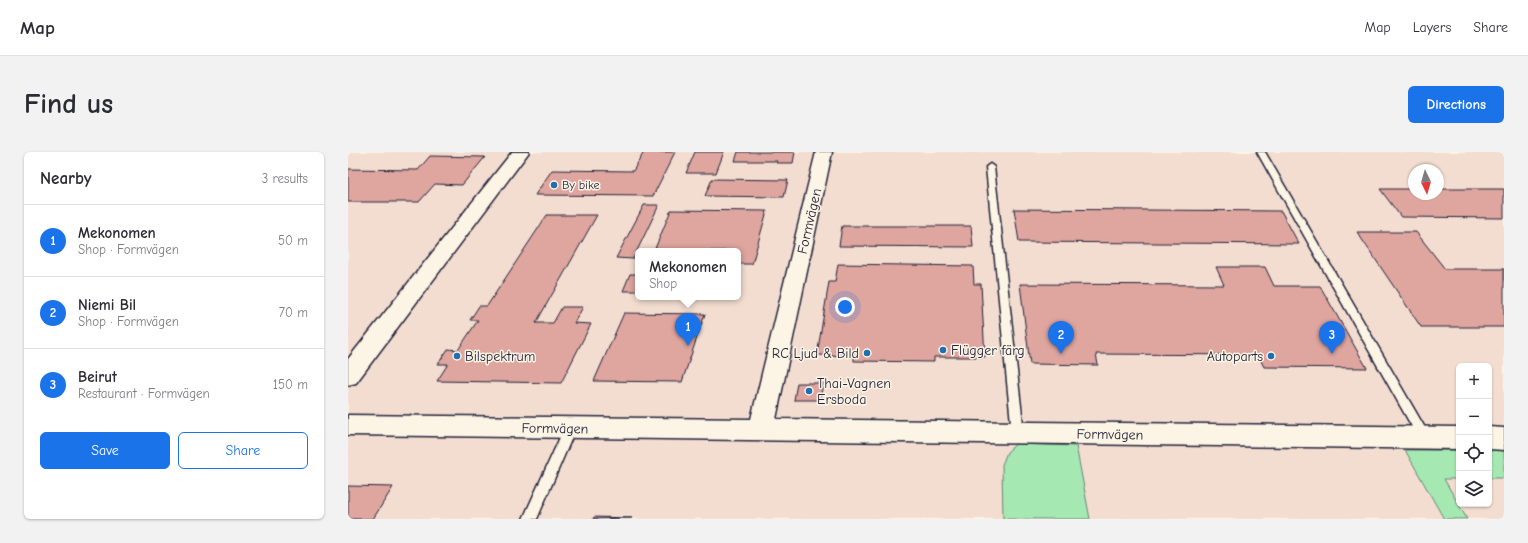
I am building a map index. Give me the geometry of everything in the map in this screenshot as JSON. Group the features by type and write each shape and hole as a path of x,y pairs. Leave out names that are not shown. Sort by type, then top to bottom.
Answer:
{"street":[{"path":"348,376 521,152"},
{"name":"Formvägen","path":"761,430 824,152"},
{"name":"Formvägen","path":"348,425 1456,438"},
{"path":"1492,438 1504,439"}],"lane":[{"path":"1261,152 1424,437"},
{"path":"990,167 1018,433"},
{"path":"530,519 570,428"}],"shaded area":[{"path":"348,152 1504,152 1504,519 348,519"}],"green space":[{"path":"1016,444 1076,446 1090,519 1003,519 1002,465 1007,452"},
{"path":"1405,450 1456,450 1456,479 1444,479 1456,500 1456,507 1460,507 1467,519 1444,519"},
{"path":"1492,450 1504,450 1504,478 1492,478"}],"building":[{"path":"644,152 675,152 653,196 535,195 552,170 633,171"},
{"path":"695,152 724,152 716,173 686,173"},
{"path":"738,152 795,152 793,163 776,163 777,161 735,161"},
{"path":"430,156 485,157 462,185 435,184 419,202 348,202 348,169 418,170"},
{"path":"712,179 788,180 784,197 705,196"},
{"path":"1380,189 1408,189 1408,200 1444,200 1444,189 1504,189 1504,218 1401,217"},
{"path":"644,205 659,205 638,248 635,248 635,255 633,259 616,258"},
{"path":"1014,209 1281,211 1299,244 1019,242"},
{"path":"671,210 767,211 752,264 741,264 741,248 655,248"},
{"path":"547,215 597,215 536,323 553,323 562,307 583,307 574,323 591,324 561,383 437,381 448,364 438,364 448,349 458,350 478,320 470,320 479,306 487,306"},
{"path":"842,226 971,226 973,247 839,246"},
{"path":"1357,232 1416,232 1445,269 1504,269 1504,327 1421,327"},
{"path":"838,264 973,266 974,284 981,284 985,357 934,357 934,362 854,361 854,356 817,355 829,282 835,282"},
{"path":"1216,267 1265,267 1274,286 1320,286 1367,368 1264,367 1258,355 1096,354 1098,365 1030,364 1020,284 1224,285"},
{"path":"630,274 635,274 635,291 623,291"},
{"path":"624,313 705,314 682,382 594,381"},
{"name":"Thai-Vagnen Ersboda","path":"797,383 823,383 820,400 794,400"},
{"path":"348,486 393,487 373,519 348,519"},
{"path":"594,517 632,518 593,519"}],"place":[{"name":"By bike","path":"554,185"},
{"name":"Mekonomen","path":"688,346"},
{"name":"Flügger färg","path":"943,350"},
{"name":"RC Ljud & Bild","path":"867,353"},
{"name":"Niemi Bil","path":"1061,354"},
{"name":"Beirut","path":"1332,354"},
{"name":"Bilspektrum","path":"457,356"},
{"name":"Autoparts","path":"1271,356"},
{"name":"Thai-Vagnen Ersboda","path":"809,391"}]}
